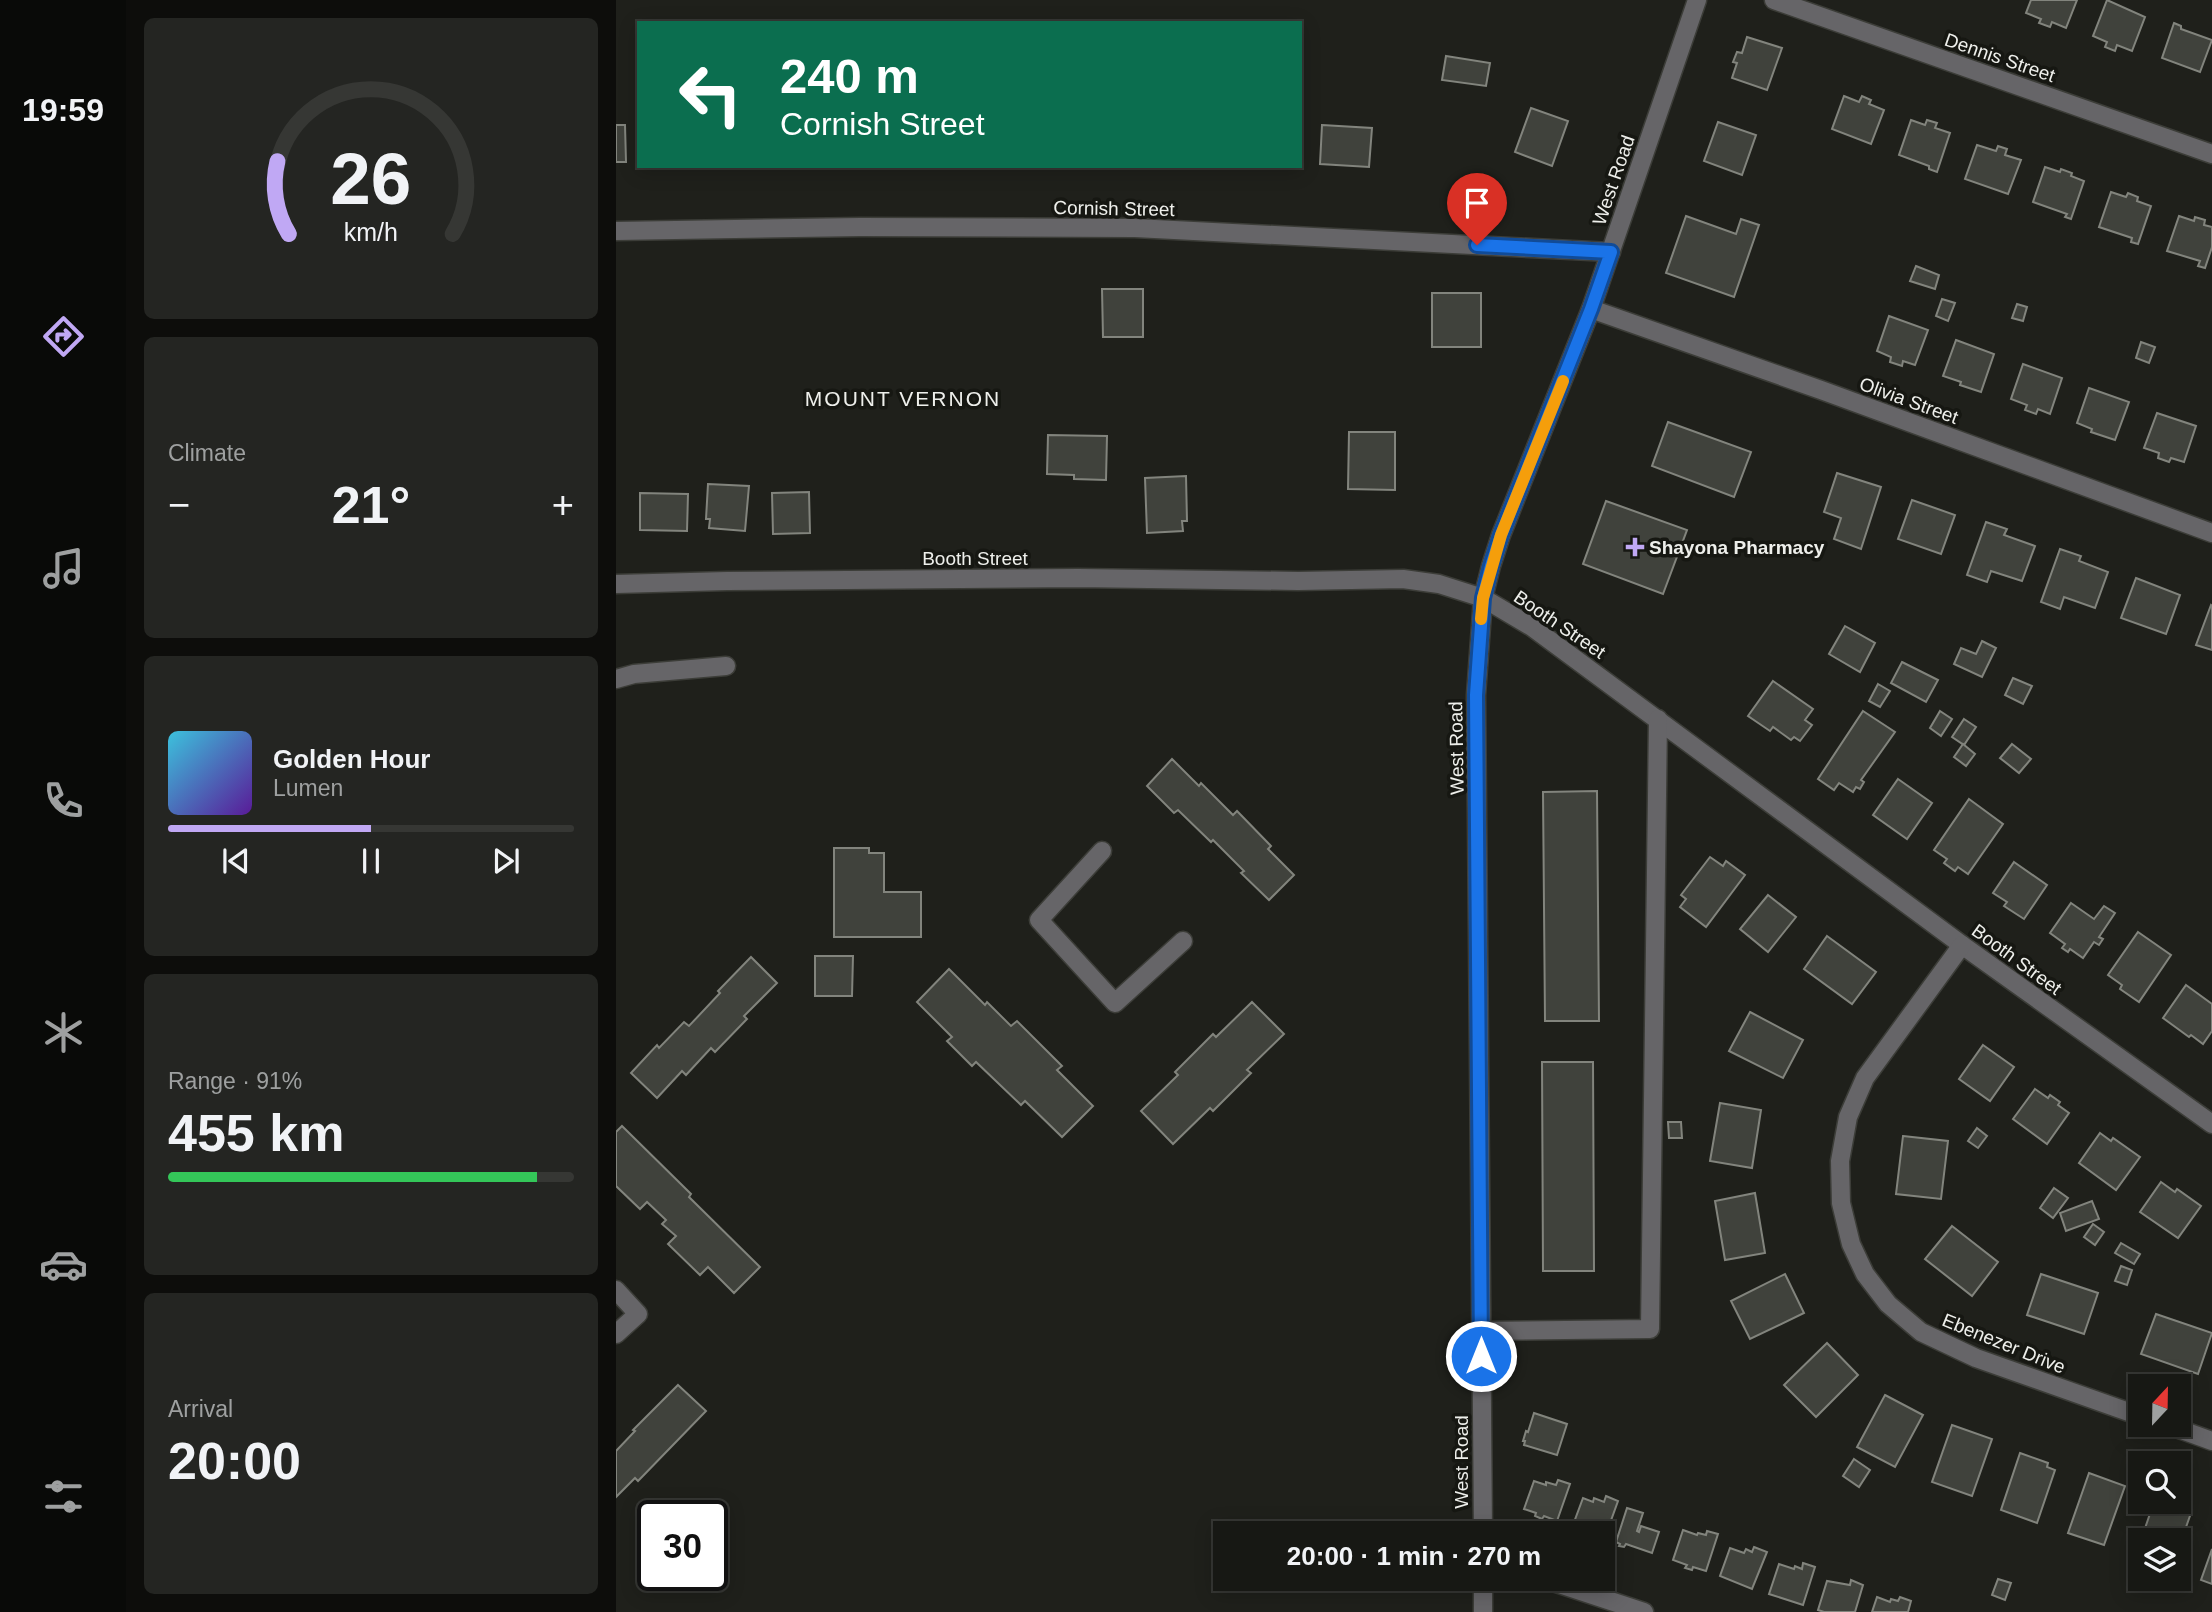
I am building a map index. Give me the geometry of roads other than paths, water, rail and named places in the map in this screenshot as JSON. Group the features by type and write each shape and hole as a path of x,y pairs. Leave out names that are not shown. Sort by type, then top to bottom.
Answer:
{"street":[{"name":"West Road","path":"1483,1521 1476,695 1483,598 1501,535 1591,309 1697,0"},
{"name":"Dennis Street","path":"1774,0 2212,154"},
{"name":"Cornish Street","path":"616,231 860,227 1135,228 1611,252"},
{"name":"Olivia Street","path":"1591,309 2212,533"},
{"name":"Booth Street","path":"616,584 1064,578 1298,581 1403,579 1439,584 1483,598 1532,627 1962,945 2212,1124"},
{"path":"616,679 634,674 726,666"},
{"path":"1481,1331 1650,1329 1658,719"},
{"path":"1102,851 1039,920 1047,929 1115,1003 1183,941"},
{"name":"Ebenezer Drive","path":"1962,945 1865,1078 1848,1116 1840,1161 1841,1203 1851,1244 1865,1274 1888,1304 1921,1332 1976,1358 2128,1412"},
{"path":"616,1290 638,1314 616,1334"},
{"path":"2191,1433 2212,1441"},
{"path":"1483,1591 1483,1612"},
{"path":"1580,1591 1644,1612"}],"place":[{"name":"Shayona Pharmacy","path":"1635,547"}],"district":[{"name":"MOUNT VERNON","path":"903,399"}]}
